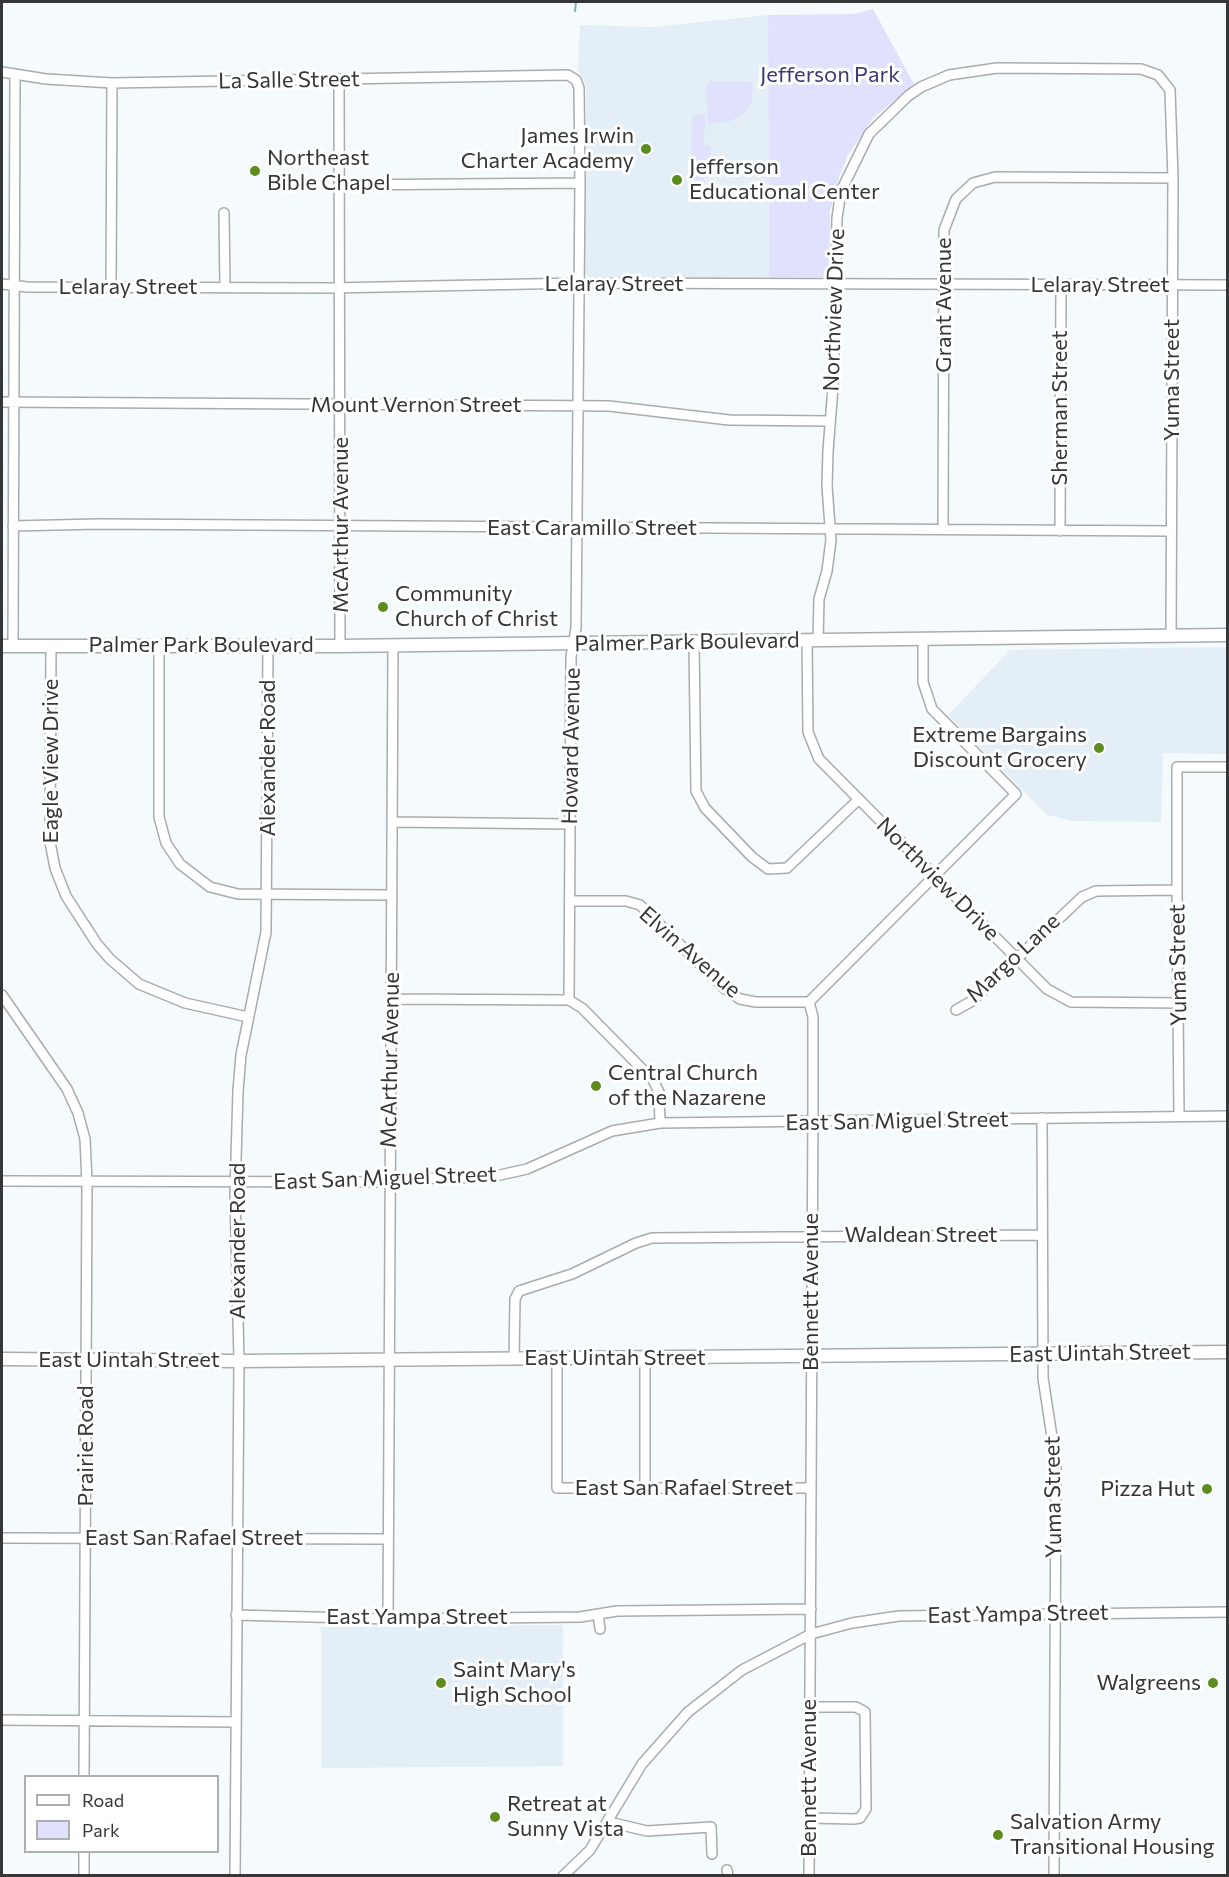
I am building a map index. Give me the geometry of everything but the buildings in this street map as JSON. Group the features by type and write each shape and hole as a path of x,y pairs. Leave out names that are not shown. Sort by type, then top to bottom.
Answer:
{"main road":[{"name":"Palmer Park Boulevard","path":"7,646 340,646 1227,635"},
{"name":"East Uintah Street","path":"2,1359 239,1361 1227,1352"}],"street":[{"name":"Northview Drive","path":"1141,69 979,69 949,75 921,87 894,107 869,134 846,176 837,218 827,486 830,529 827,571 819,599 812,640 810,742 819,759 1054,995 1071,1002 1179,1003"},
{"name":"Yuma Street","path":"1141,69 1158,75 1170,90 1173,178 1171,636"},
{"name":"La Salle Street","path":"2,72 112,83 568,75 576,80"},
{"path":"7,646 14,526 15,75"},
{"name":"McArthur Avenue","path":"339,79 342,405 340,646"},
{"name":"Howard Avenue","path":"569,1000 571,657 574,643 577,528 580,183 579,88 576,80"},
{"path":"111,287 112,83"},
{"name":"Grant Avenue","path":"943,529 946,219 956,199 973,183 996,177 1173,178"},
{"path":"340,185 580,183"},
{"path":"224,213 225,287"},
{"name":"Lelaray Street","path":"2,284 15,286 341,288 579,283 1227,285"},
{"name":"Sherman Street","path":"1060,285 1060,531"},
{"name":"Mount Vernon Street","path":"2,402 609,406 729,420 830,421"},
{"name":"East Caramillo Street","path":"14,526 98,524 1171,531"},
{"path":"809,1002 1016,794 932,709 923,682 923,640"},
{"path":"694,642 696,791 705,808 752,858 768,869 787,868 859,799"},
{"name":"Eagle View Drive","path":"51,645 50,842 55,868 66,896 97,944 110,959 139,984 185,1003 248,1017"},
{"path":"159,645 158,806 161,830 166,843 189,873 210,887 238,894 391,895"},
{"name":"McArthur Avenue","path":"388,1619 393,645"},
{"name":"Alexander Road","path":"235,1875 239,1361 236,1181 238,1091 248,1017 266,932 268,646"},
{"path":"1177,890 1177,767 1227,767"},
{"path":"392,822 570,824"},
{"name":"Yuma Street","path":"1069,906 1096,891 1177,890 1179,1116"},
{"name":"Elvin Avenue","path":"571,901 626,901 640,905 724,988 740,999 756,1002 809,1002"},
{"name":"Margo Lane","path":"956,1010 972,1001 1069,906"},
{"name":"Prairie Road","path":"2,995 66,1089 78,1113 85,1139 87,1182 84,1775"},
{"path":"391,999 569,1000 582,1008 653,1080 659,1092 660,1123"},
{"name":"Bennett Avenue","path":"809,1002 813,1017 809,1875"},
{"name":"East San Miguel Street","path":"2,1181 389,1181 502,1176 539,1165 606,1133 660,1123 1227,1116"},
{"name":"Yuma Street","path":"1042,1118 1044,1387 1056,1450 1054,1875"},
{"name":"Waldean Street","path":"514,1359 515,1299 525,1287 572,1274 652,1238 1042,1235"},
{"name":"East San Rafael Street","path":"557,1358 557,1488 812,1488"},
{"path":"645,1358 645,1488"},
{"name":"East San Rafael Street","path":"2,1538 387,1539"},
{"name":"East Yampa Street","path":"236,1614 388,1619 580,1617 617,1611 812,1609"},
{"name":"East Yampa Street","path":"567,1874 590,1850 642,1764 688,1713 742,1670 811,1634 852,1623 899,1616 1227,1612"},
{"path":"598,1614 600,1629"},
{"path":"809,1818 854,1819 860,1818 866,1809 865,1712 856,1707 810,1707"},
{"path":"2,1720 236,1722"},
{"path":"609,1822 647,1831 711,1827 712,1854"},
{"path":"84,1853 84,1875"}],"shaded area":[{"name":"Jefferson Educational Center","path":"768,15 769,277 588,277 585,273 586,87 578,70 580,25 653,27"},
{"path":"1227,647 1227,754 1163,753 1161,822 1074,821 1047,815 948,715 1010,650"},
{"name":"Saint Mary's High School","path":"563,1625 563,1766 321,1768 321,1627"}],"green space":[{"name":"Jefferson Park","path":"873,9 914,84 873,118 848,155 839,177 830,212 829,277 769,277 768,15 854,14"},
{"path":"712,81 753,82 752,101 743,114 728,122 708,124 706,86"},
{"path":"692,115 705,115 704,145 711,146 710,164 704,164 703,197 690,196"}],"waterway":[{"path":"575,11 576,2"}],"place":[{"name":"James Irwin Charter Academy","path":"646,149"},
{"name":"Northeast Bible Chapel","path":"255,171"},
{"name":"Jefferson Educational Center","path":"677,180"},
{"name":"Community Church of Christ","path":"383,607"},
{"name":"Extreme Bargains Discount Grocery","path":"1099,748"},
{"name":"Central Church of the Nazarene","path":"596,1086"},
{"name":"Pizza Hut","path":"1207,1489"},
{"name":"Saint Mary's High School","path":"441,1683"},
{"name":"Walgreens","path":"1213,1683"},
{"name":"Retreat at Sunny Vista","path":"495,1817"},
{"name":"Salvation Army Transitional Housing","path":"998,1835"}]}
